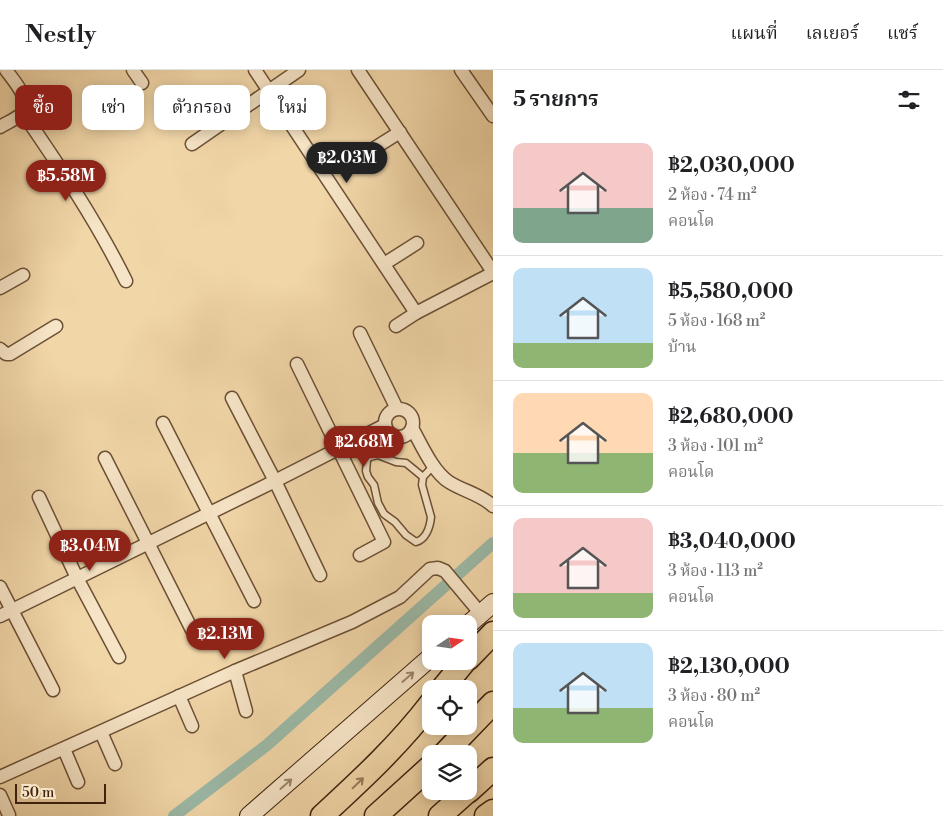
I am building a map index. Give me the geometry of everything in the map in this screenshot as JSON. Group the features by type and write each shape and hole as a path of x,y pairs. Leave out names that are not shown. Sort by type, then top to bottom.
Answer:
{"highway":[{"path":"478,649 493,633"},
{"path":"449,680 458,670"},
{"path":"452,745 493,702"},
{"path":"322,816 381,761 422,715"},
{"path":"477,783 493,769"},
{"path":"376,816 422,774"},
{"path":"440,816 458,800"},
{"path":"486,816 493,811"}],"main road":[{"path":"249,816 422,665"}],"street":[{"path":"6,70 16,85"},
{"path":"133,70 142,83"},
{"path":"255,70 266,85"},
{"path":"276,85 299,70"},
{"path":"358,70 493,272 416,313 396,326"},
{"path":"461,70 493,116"},
{"path":"192,144 260,96"},
{"path":"0,127 15,118"},
{"path":"35,130 56,160 104,238 126,281"},
{"path":"295,130 416,313"},
{"path":"362,156 400,132"},
{"path":"384,264 417,243"},
{"path":"0,288 23,275"},
{"path":"0,349 6,354 10,354 56,326"},
{"path":"360,333 397,409"},
{"path":"297,364 384,542 360,555"},
{"path":"232,398 275,481 320,575"},
{"path":"412,428 406,435 397,437 389,433 385,425 386,416 397,409 410,415 412,428 440,475 450,483 474,493 493,506"},
{"path":"163,423 254,601"},
{"path":"0,616 385,425"},
{"path":"105,458 192,630"},
{"path":"39,497 77,578 119,657"},
{"path":"0,777 235,671 352,622 400,597 430,570 438,568 445,571 481,614"},
{"path":"0,586 53,690"},
{"path":"235,671 246,710"},
{"path":"179,696 192,726"},
{"path":"101,732 114,764"},
{"path":"64,749 78,782"},
{"path":"0,795 9,815"}],"lane":[{"path":"423,476 406,463 396,462 378,455 367,460 366,471 374,485 378,503 384,514 416,542 425,535 431,522 422,485 423,476 434,465"}],"waterway":[{"path":"174,816 267,745 493,543"}]}
